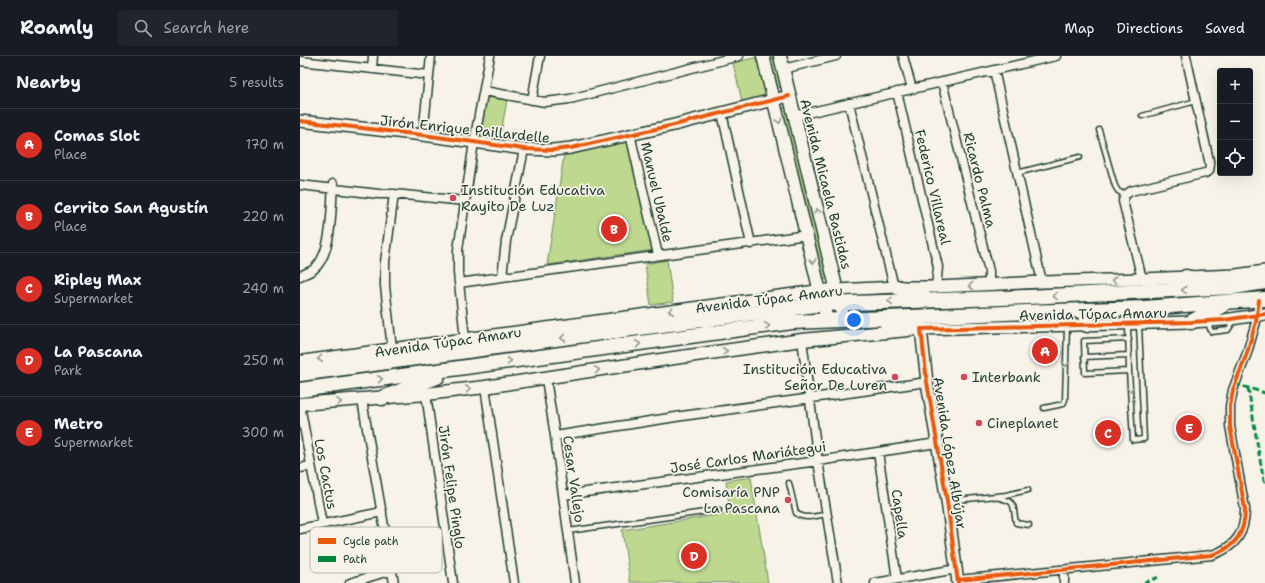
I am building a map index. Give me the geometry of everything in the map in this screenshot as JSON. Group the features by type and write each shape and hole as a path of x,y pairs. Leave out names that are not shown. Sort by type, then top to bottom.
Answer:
{"highway":[{"path":"1186,277 1234,287"},
{"name":"Avenida Túpac Amaru","path":"300,374 570,337 822,297 934,294 1027,297 1234,287 1265,282"},
{"path":"895,287 934,294"},
{"name":"Avenida Túpac Amaru","path":"300,390 792,322 1026,312 1085,311 1262,300"},
{"path":"1191,322 1229,302"},
{"path":"1085,311 1087,325"},
{"path":"850,319 921,329"},
{"path":"382,398 461,368"}],"main road":[{"path":"763,56 827,321"},
{"name":"Avenida Micaela Bastidas","path":"780,56 838,296 850,319"},
{"name":"Avenida Túpac Amaru","path":"300,362 465,339 822,297"},
{"name":"Avenida Túpac Amaru","path":"300,405 485,388 674,358 802,340 921,329"}],"street":[{"path":"372,69 373,56"},
{"path":"423,135 431,56"},
{"path":"465,339 459,283 458,250 474,142 490,56"},
{"path":"532,100 540,56"},
{"path":"484,91 544,102 570,99 710,60 739,56"},
{"path":"783,69 836,56"},
{"path":"903,56 912,89"},
{"path":"794,116 1056,56"},
{"path":"1142,279 1123,201 1125,195 1131,192 1205,173 1209,171 1210,166 1186,56"},
{"path":"300,61 310,59 372,69 429,74"},
{"path":"994,70 1042,282"},
{"name":"Ricardo Palma","path":"942,82 989,270 989,285"},
{"name":"Federico Villareal","path":"897,92 938,267 934,294"},
{"name":"Jirón Enrique Paillardelle","path":"300,121 423,135 524,149 553,150 722,113 789,96"},
{"path":"849,103 895,287"},
{"path":"722,113 751,244"},
{"name":"Manuel Ubalde","path":"630,134 658,255"},
{"path":"502,277 506,241 524,149"},
{"path":"300,180 333,186"},
{"path":"300,185 376,189 394,194 465,201"},
{"path":"300,276 314,269 324,256 329,239 333,186"},
{"path":"392,349 384,286 384,262 394,194"},
{"path":"459,283 658,255 751,244 807,235"},
{"name":"Avenida Túpac Amaru","path":"934,294 989,285 1236,275 1265,271"},
{"name":"Avenida Túpac Amaru","path":"838,296 895,287"},
{"path":"875,583 897,579 958,578 1064,571 1212,555 1221,552 1237,539 1242,531 1245,521 1246,509 1230,426 1230,406 1235,384 1261,315 1262,300"},
{"name":"Avenida Túpac Amaru","path":"921,329 1191,322 1261,315"},
{"name":"Avenida López Albújar","path":"921,329 927,382 958,578"},
{"path":"802,340 818,461 838,583"},
{"name":"Cesar Vallejo","path":"546,379 575,583"},
{"path":"555,436 682,416 927,382"},
{"path":"485,388 514,583"},
{"name":"Jirón Felipe Pinglo","path":"426,394 453,583"},
{"path":"362,400 385,527"},
{"name":"Los Cactus","path":"300,405 322,524"},
{"name":"José Carlos Mariátegui","path":"563,495 818,461 937,443"},
{"name":"Capella","path":"878,452 897,579"},
{"path":"300,468 311,466"},
{"path":"300,529 382,512"},
{"path":"1064,571 1064,583"},
{"path":"350,583 382,573"},
{"path":"392,573 394,583"}],"lane":[{"path":"1142,116 1196,101"},
{"path":"1099,130 1114,186 1118,191 1125,195"},
{"path":"1017,173 1080,157"},
{"path":"1134,324 1144,440 1133,440 1129,370 1129,339 1134,324"},
{"path":"1044,408 1063,404 1065,400 1067,325"},
{"path":"1129,339 1084,341 1084,373 1129,370"},
{"path":"1084,357 1129,355"},
{"path":"789,483 796,513 798,515 809,517 826,514"},
{"path":"947,501 1006,495 1028,490"},
{"path":"988,497 1009,500 1014,506 1016,523 1029,525"},
{"path":"568,531 719,510"}],"green space":[{"path":"762,56 772,97 743,105 733,63"},
{"path":"767,56 775,56 781,80 781,87 778,88 773,81"},
{"path":"486,97 507,100 500,139 480,136"},
{"path":"787,106 830,278 821,280 782,112 784,107"},
{"path":"627,139 656,247 654,250 547,265 564,155"},
{"path":"667,260 673,302 651,305 645,264"},
{"path":"751,477 768,583 630,582 622,530 730,513 726,481"}],"marked path":[{"path":"1235,384 1265,393"},
{"path":"1248,388 1265,485"},
{"path":"1144,583 1159,577"}],"cycle path":[{"path":"300,121 423,135 524,149 553,150 571,148 674,125 789,96"},
{"path":"958,580 1212,555 1220,552 1233,543 1241,532 1245,518 1245,509 1230,426 1230,406 1233,390 1247,353 1256,322 1259,300"},
{"path":"958,583 947,501 927,382 921,329 1191,322 1224,320 1265,314"}],"place":[{"name":"Institución Educativa Rayito De Luz","path":"453,198"},
{"name":"Cerrito San Agustín","path":"614,229"},
{"name":"Comas Slot","path":"1045,351"},
{"name":"Institución Educativa Señor De Luren","path":"895,377"},
{"name":"Interbank","path":"964,377"},
{"name":"Cineplanet","path":"979,423"},
{"name":"Metro","path":"1189,428"},
{"name":"Ripley Max","path":"1108,433"},
{"name":"Comisaría PNP La Pascana","path":"788,500"},
{"name":"La Pascana","path":"694,556"}]}
